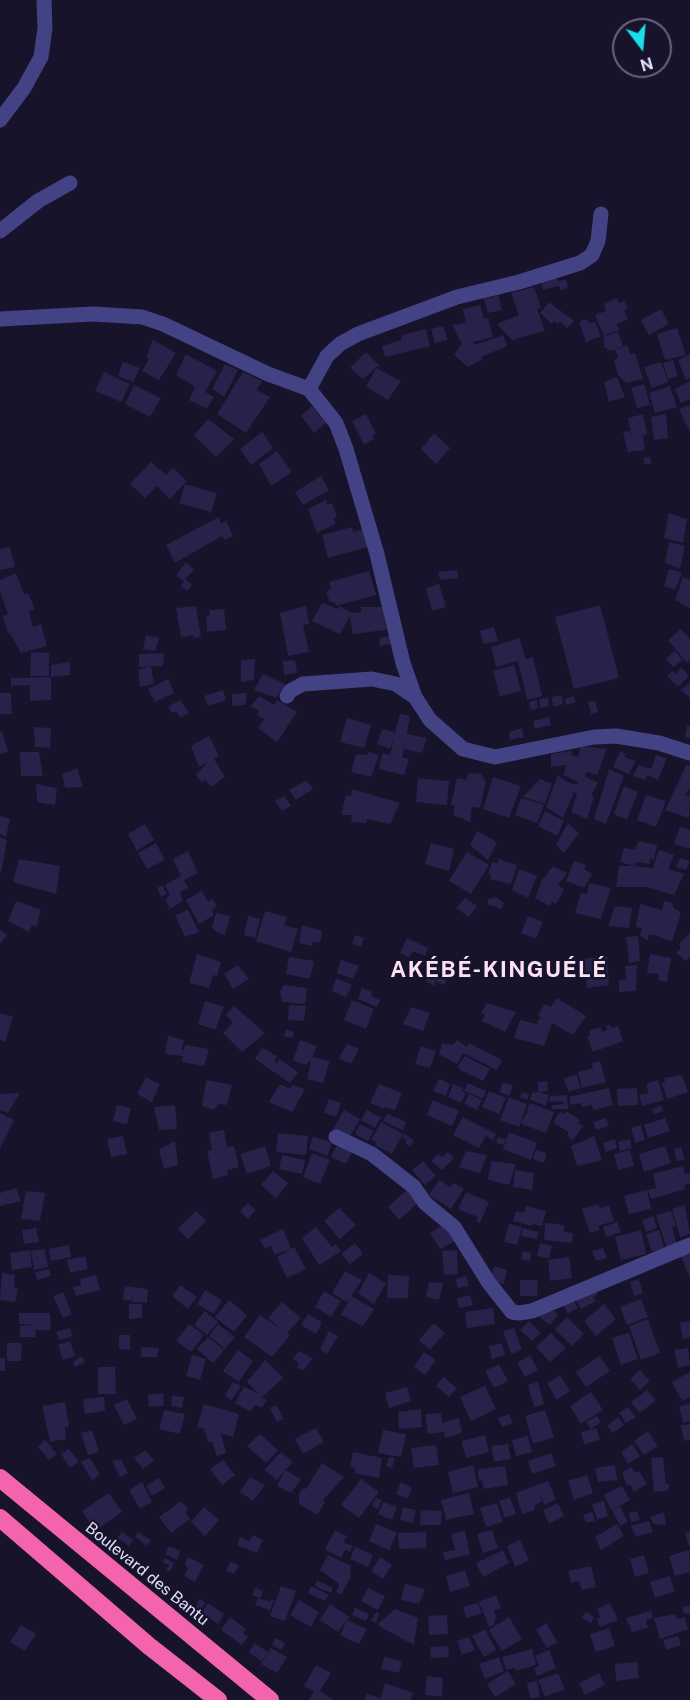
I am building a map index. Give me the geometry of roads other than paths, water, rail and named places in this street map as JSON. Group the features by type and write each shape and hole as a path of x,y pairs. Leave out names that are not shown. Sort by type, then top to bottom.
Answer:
{"highway":[{"name":"Boulevard des Bantu","path":"0,1478 270,1700"},
{"path":"0,1518 149,1646 218,1700"}],"street":[{"path":"0,120 24,88 41,57 45,28 44,0"},
{"path":"0,231 38,201 70,183"},
{"path":"309,389 327,356 340,344 358,334 457,297 580,263 592,255 598,241 601,214"},
{"path":"0,319 93,314 142,316 268,374 309,389 336,423 346,449 377,554 403,663 415,697 430,720 463,749 484,756 511,755 594,737 616,736 659,743 690,753"},
{"path":"287,696 290,691 303,684 372,679 396,684 415,697"},
{"path":"336,1137 372,1154 414,1188 424,1203 454,1227 489,1283 512,1312 519,1314 532,1311 690,1245"}],"district":[{"name":"AKÉBÉ-KINGUÉLÉ","path":"499,970"}]}
